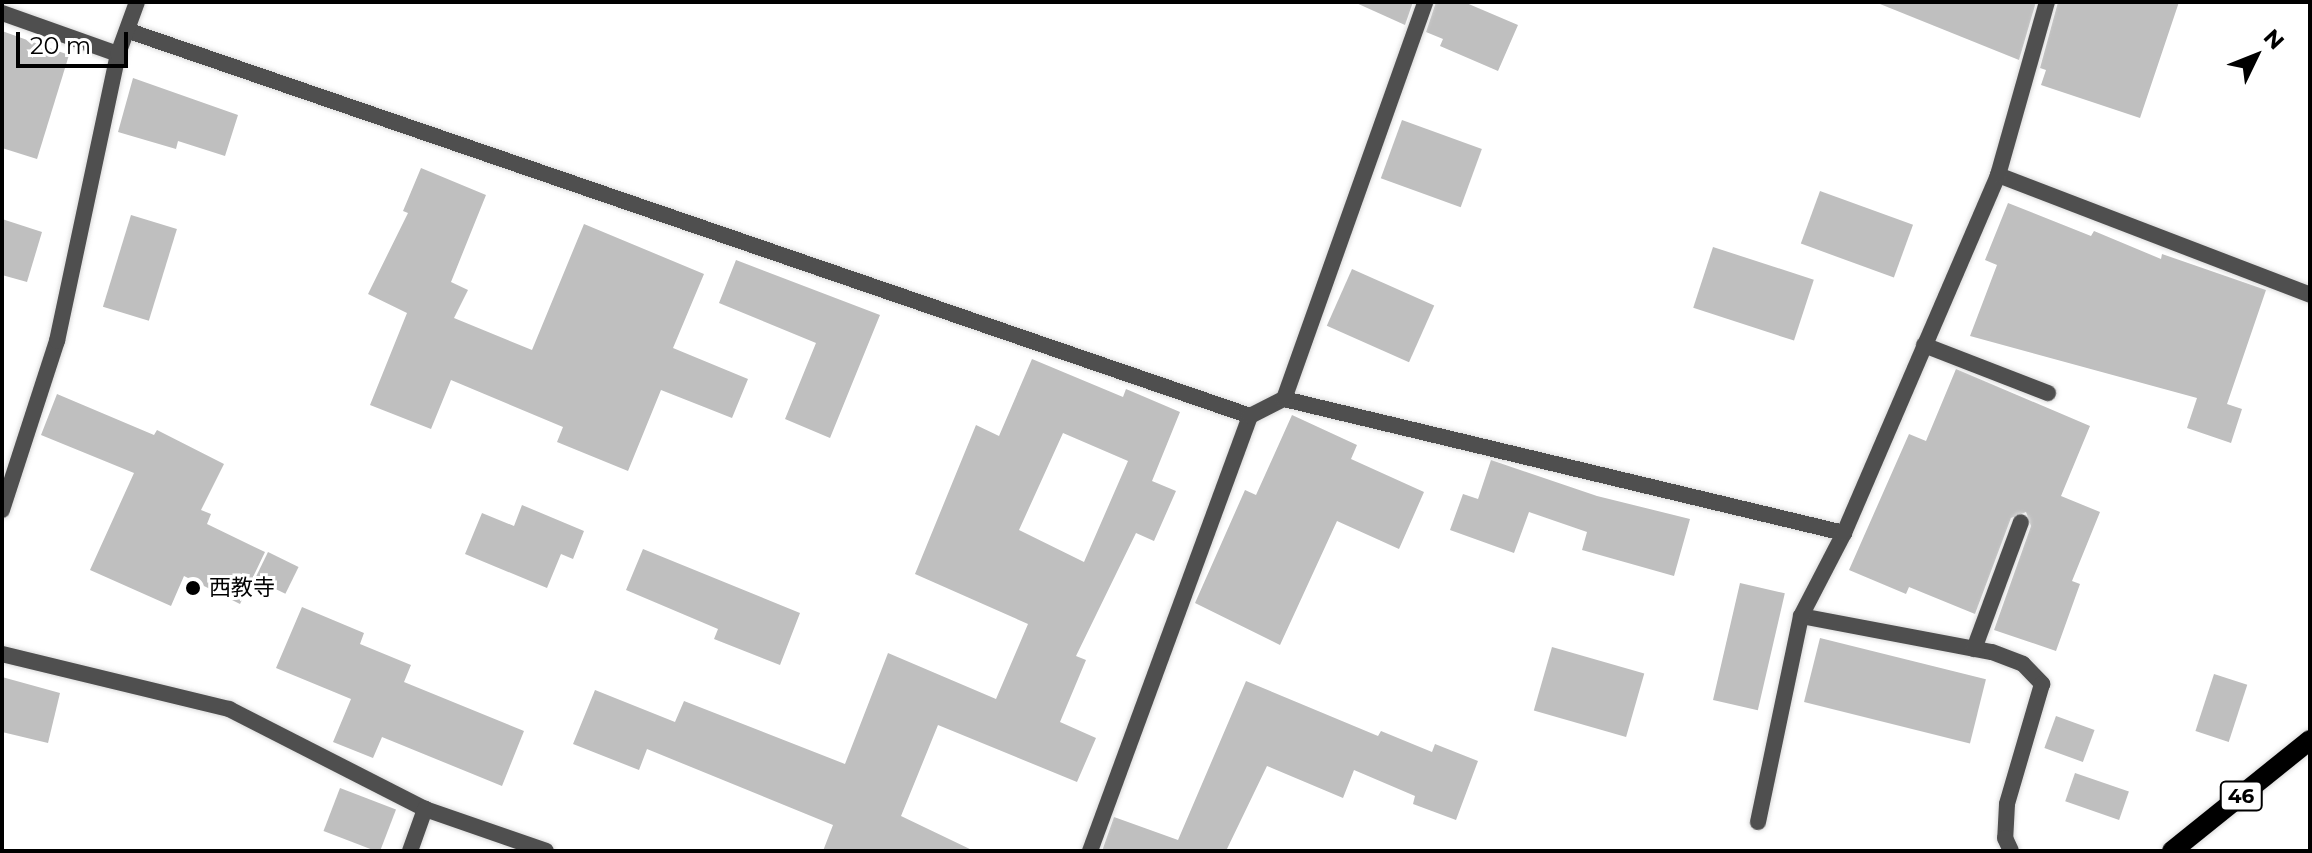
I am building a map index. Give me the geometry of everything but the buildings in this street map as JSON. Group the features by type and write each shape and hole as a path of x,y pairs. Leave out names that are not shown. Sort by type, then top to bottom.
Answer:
{"main road":[{"name":"46","path":"2172,851 2310,740"}],"street":[{"path":"2,510 57,341 118,54 129,31 137,2"},
{"path":"1284,399 1425,2"},
{"path":"1758,822 1801,616 1844,533 1998,175 2047,2"},
{"path":"2,13 118,54"},
{"path":"129,31 1250,416"},
{"path":"1998,175 2310,295"},
{"path":"1924,345 2048,393"},
{"path":"1090,851 1250,416 1284,399 1844,533"},
{"path":"1974,649 2021,522"},
{"path":"1801,616 1974,649 2023,664 2042,684 2007,804 2005,838 2011,851"},
{"path":"2,654 229,709 425,809 546,851"},
{"path":"410,851 425,809"}],"place":[{"name":"西教寺","path":"193,588"}]}
